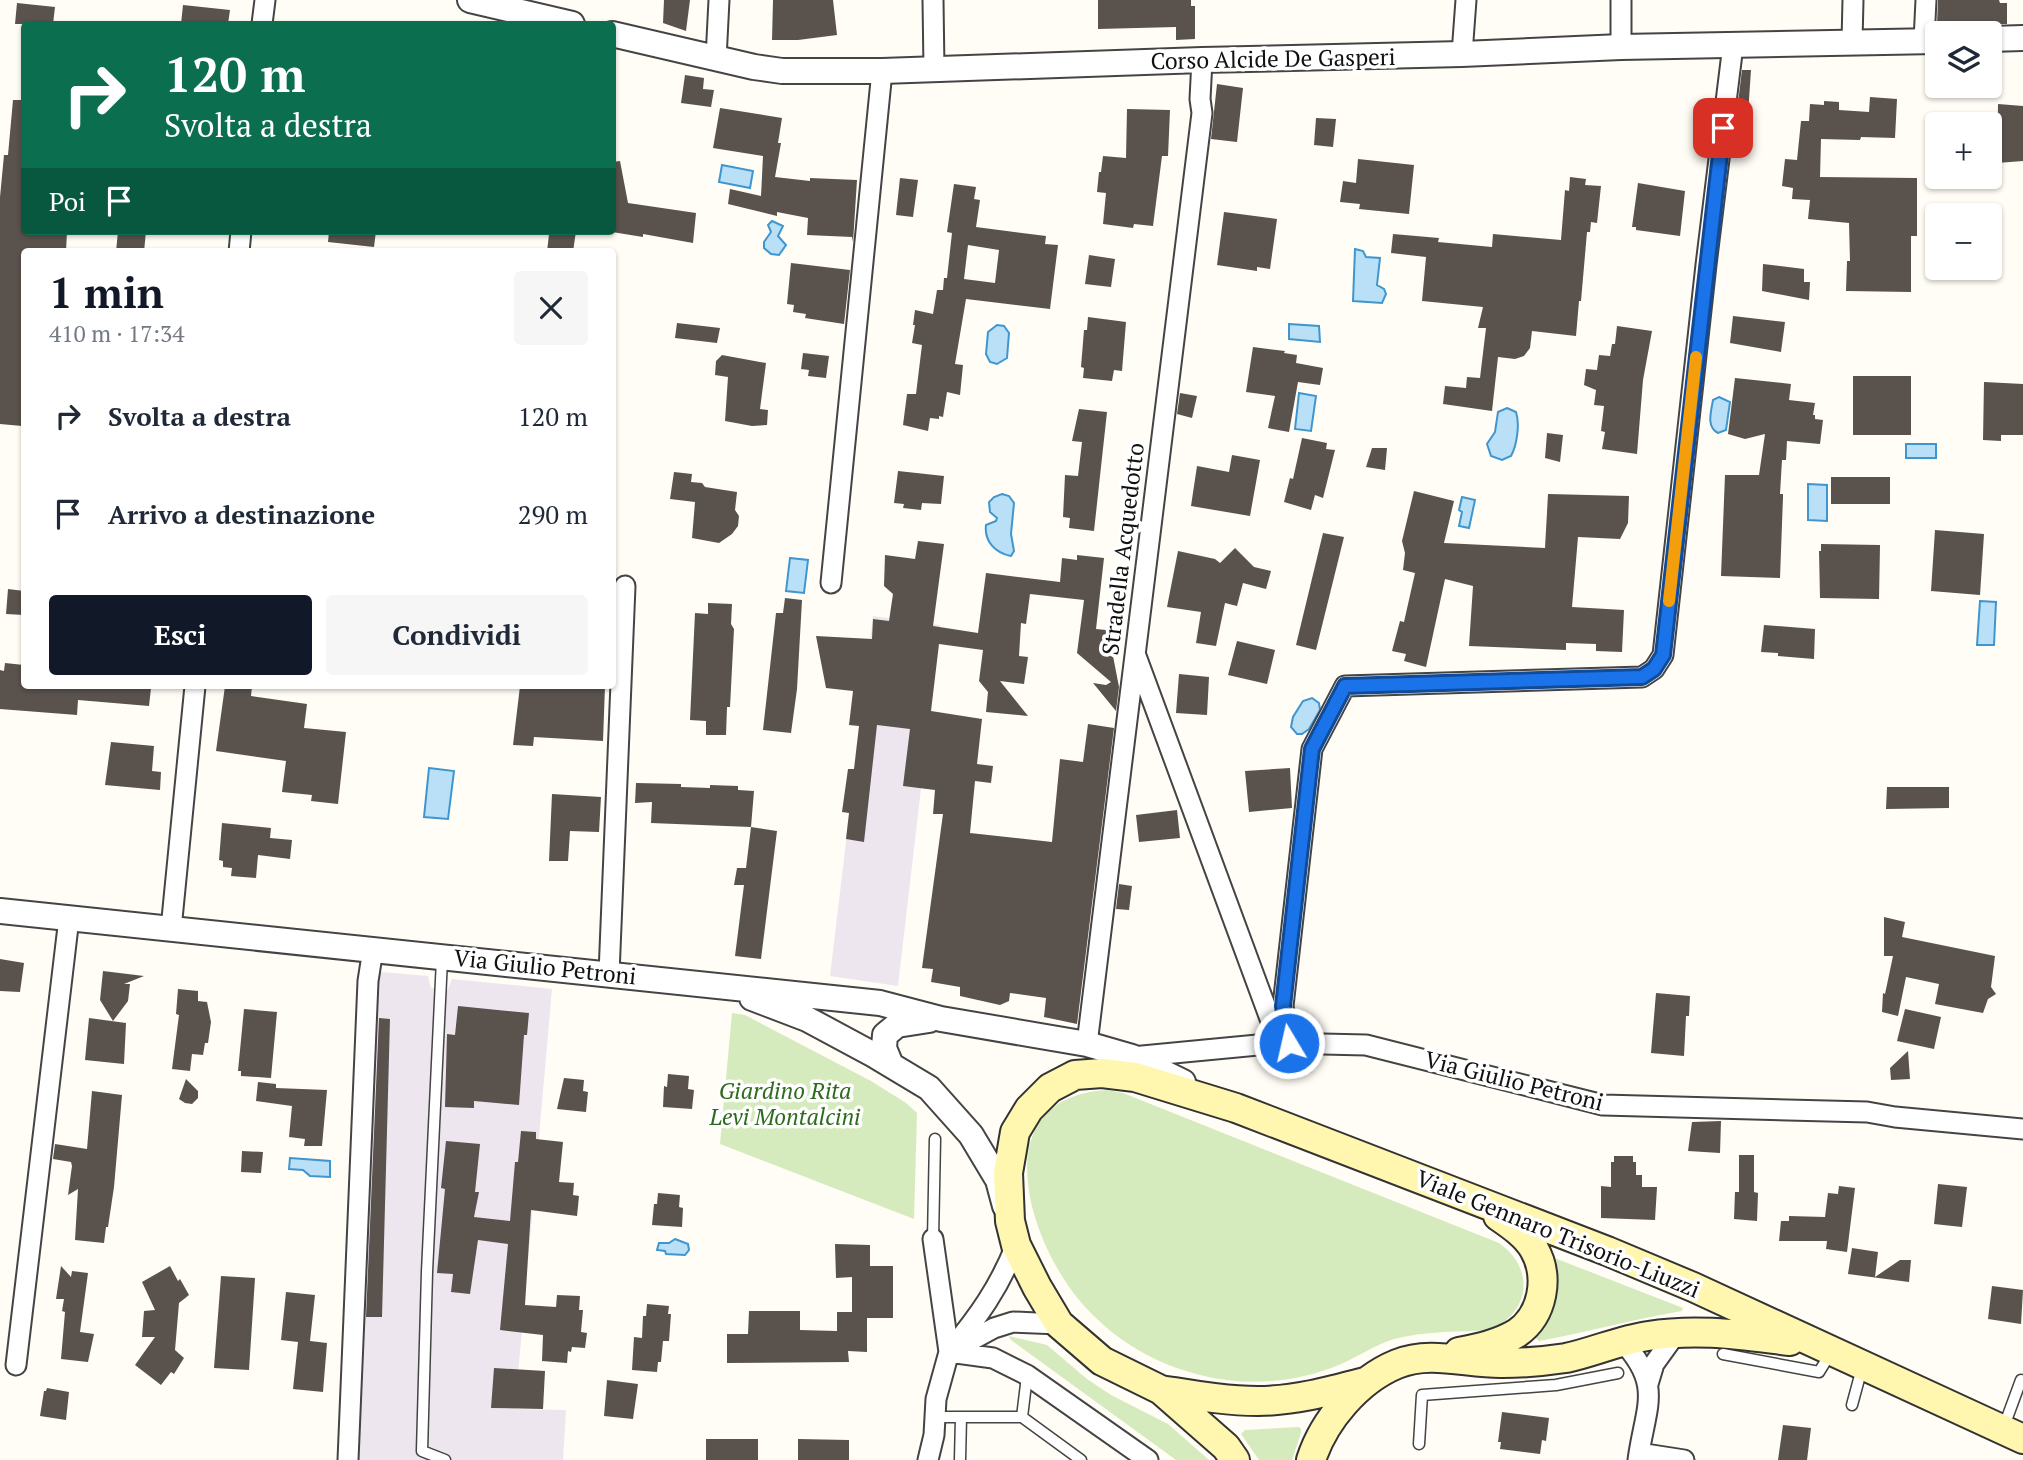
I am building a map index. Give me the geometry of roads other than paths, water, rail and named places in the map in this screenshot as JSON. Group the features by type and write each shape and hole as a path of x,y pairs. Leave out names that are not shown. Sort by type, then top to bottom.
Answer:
{"main road":[{"path":"1235,1460 1226,1447 1161,1390 1102,1362 1059,1324 1037,1287 1013,1233 1008,1173 1015,1132 1029,1109 1050,1088 1076,1075 1102,1073 1135,1077 1236,1108"},
{"name":"Viale Gennaro Trisorio-Liuzzi","path":"1236,1108 1693,1286 2013,1434"},
{"path":"1311,1460 1321,1437 1343,1404 1368,1381 1399,1364 1495,1344 1518,1332 1534,1316 1542,1298 1541,1273 1534,1249 1517,1229 1471,1198"},
{"path":"1429,1358 1502,1363 1566,1357 1622,1341 1702,1330 1823,1347"},
{"path":"1161,1390 1209,1398 1260,1401 1320,1393 1368,1381"}],"street":[{"path":"262,21 265,0"},
{"path":"470,0 559,21"},
{"path":"716,59 719,0"},
{"path":"933,0 934,69"},
{"path":"1462,54 1466,0"},
{"path":"1621,0 1622,47"},
{"path":"1852,42 1853,0"},
{"path":"1926,0 1928,21"},
{"name":"Corso Alcide De Gasperi","path":"616,35 716,59 782,71 882,71 1622,47 1925,41"},
{"path":"2002,39 2023,38"},
{"path":"1284,1043 1283,1006 1312,749 1345,686 1642,677 1654,669 1663,655 1733,45"},
{"name":"Stradella Acquedotto","path":"1087,1044 1202,113 1202,60"},
{"path":"831,583 882,71"},
{"path":"609,974 625,586"},
{"path":"1135,652 1284,1043"},
{"path":"171,929 195,689"},
{"name":"Via Giulio Petroni","path":"0,911 880,1003 940,1019 1087,1044"},
{"path":"16,1365 69,918"},
{"path":"348,1460 368,981 373,949"},
{"path":"718,985 807,1019 891,1065 929,1088 971,1135 998,1180 1013,1233 1003,1278 982,1312 949,1352"},
{"path":"891,1065 884,1048 885,1035 897,1025 940,1019"},
{"name":"Via Giulio Petroni","path":"1132,1057 1284,1043 1366,1045 1603,1105 1867,1112 2023,1129"},
{"name":"Viale Gennaro Trisorio-Liuzzi","path":"1087,1044 1132,1057 1236,1108"},
{"path":"928,1460 936,1417 936,1399 949,1352 933,1239"},
{"path":"949,1352 994,1328 1013,1322 1059,1324"},
{"path":"1648,1384 1654,1364 1677,1332"},
{"path":"1622,1341 1639,1359 1648,1384 1649,1405 1639,1457 1684,1460"},
{"path":"949,1352 993,1359 1027,1375 1148,1460"}],"lane":[{"path":"442,956 427,1272 422,1451 445,1460"},
{"path":"933,1239 934,1139"},
{"path":"1723,1354 1819,1372 1823,1347"},
{"path":"1852,1405 1863,1364"},
{"path":"1419,1444 1422,1395 1556,1385 1618,1373"},
{"path":"1022,1417 1027,1375"},
{"path":"2013,1434 2021,1380"},
{"path":"936,1417 1022,1417 1082,1460"},
{"path":"960,1460 961,1417"}],"water":[{"path":"722,165 753,171 750,188 719,182"},
{"path":"772,221 783,226 778,236 786,245 779,255 771,254 764,248 764,242 771,232 768,225"},
{"path":"1355,249 1363,251 1366,257 1380,258 1377,285 1384,289 1386,294 1382,303 1353,301"},
{"path":"1289,324 1319,326 1320,342 1289,339"},
{"path":"997,325 1004,326 1009,333 1007,358 997,364 990,362 986,354 988,332"},
{"path":"1299,393 1316,396 1311,431 1295,429"},
{"path":"1719,397 1730,402 1726,430 1718,433 1712,427 1710,419 1713,400"},
{"path":"1507,408 1516,412 1517,434 1511,456 1502,460 1491,456 1487,444 1495,432 1498,412"},
{"path":"1906,444 1936,444 1936,458 1906,458"},
{"path":"1808,484 1827,485 1827,521 1808,520"},
{"path":"1002,494 1009,496 1014,503 1011,534 1014,551 1011,556 992,545 986,531 986,525 997,518 990,512 989,502"},
{"path":"1462,497 1475,500 1469,528 1459,526"},
{"path":"790,558 808,560 804,593 786,591"},
{"path":"1980,601 1996,602 1994,645 1977,645"},
{"path":"1312,698 1319,703 1320,710 1309,729 1297,734 1291,727 1293,717 1303,701"},
{"path":"429,768 454,771 448,819 424,817"},
{"path":"290,1158 330,1161 330,1177 310,1176 303,1170 289,1169"},
{"path":"675,1239 688,1244 689,1250 685,1255 666,1254 665,1251 657,1250 659,1243 669,1243"}],"park label":[{"name":"Giardino Rita Levi Montalcini","path":"785,1104"}]}
